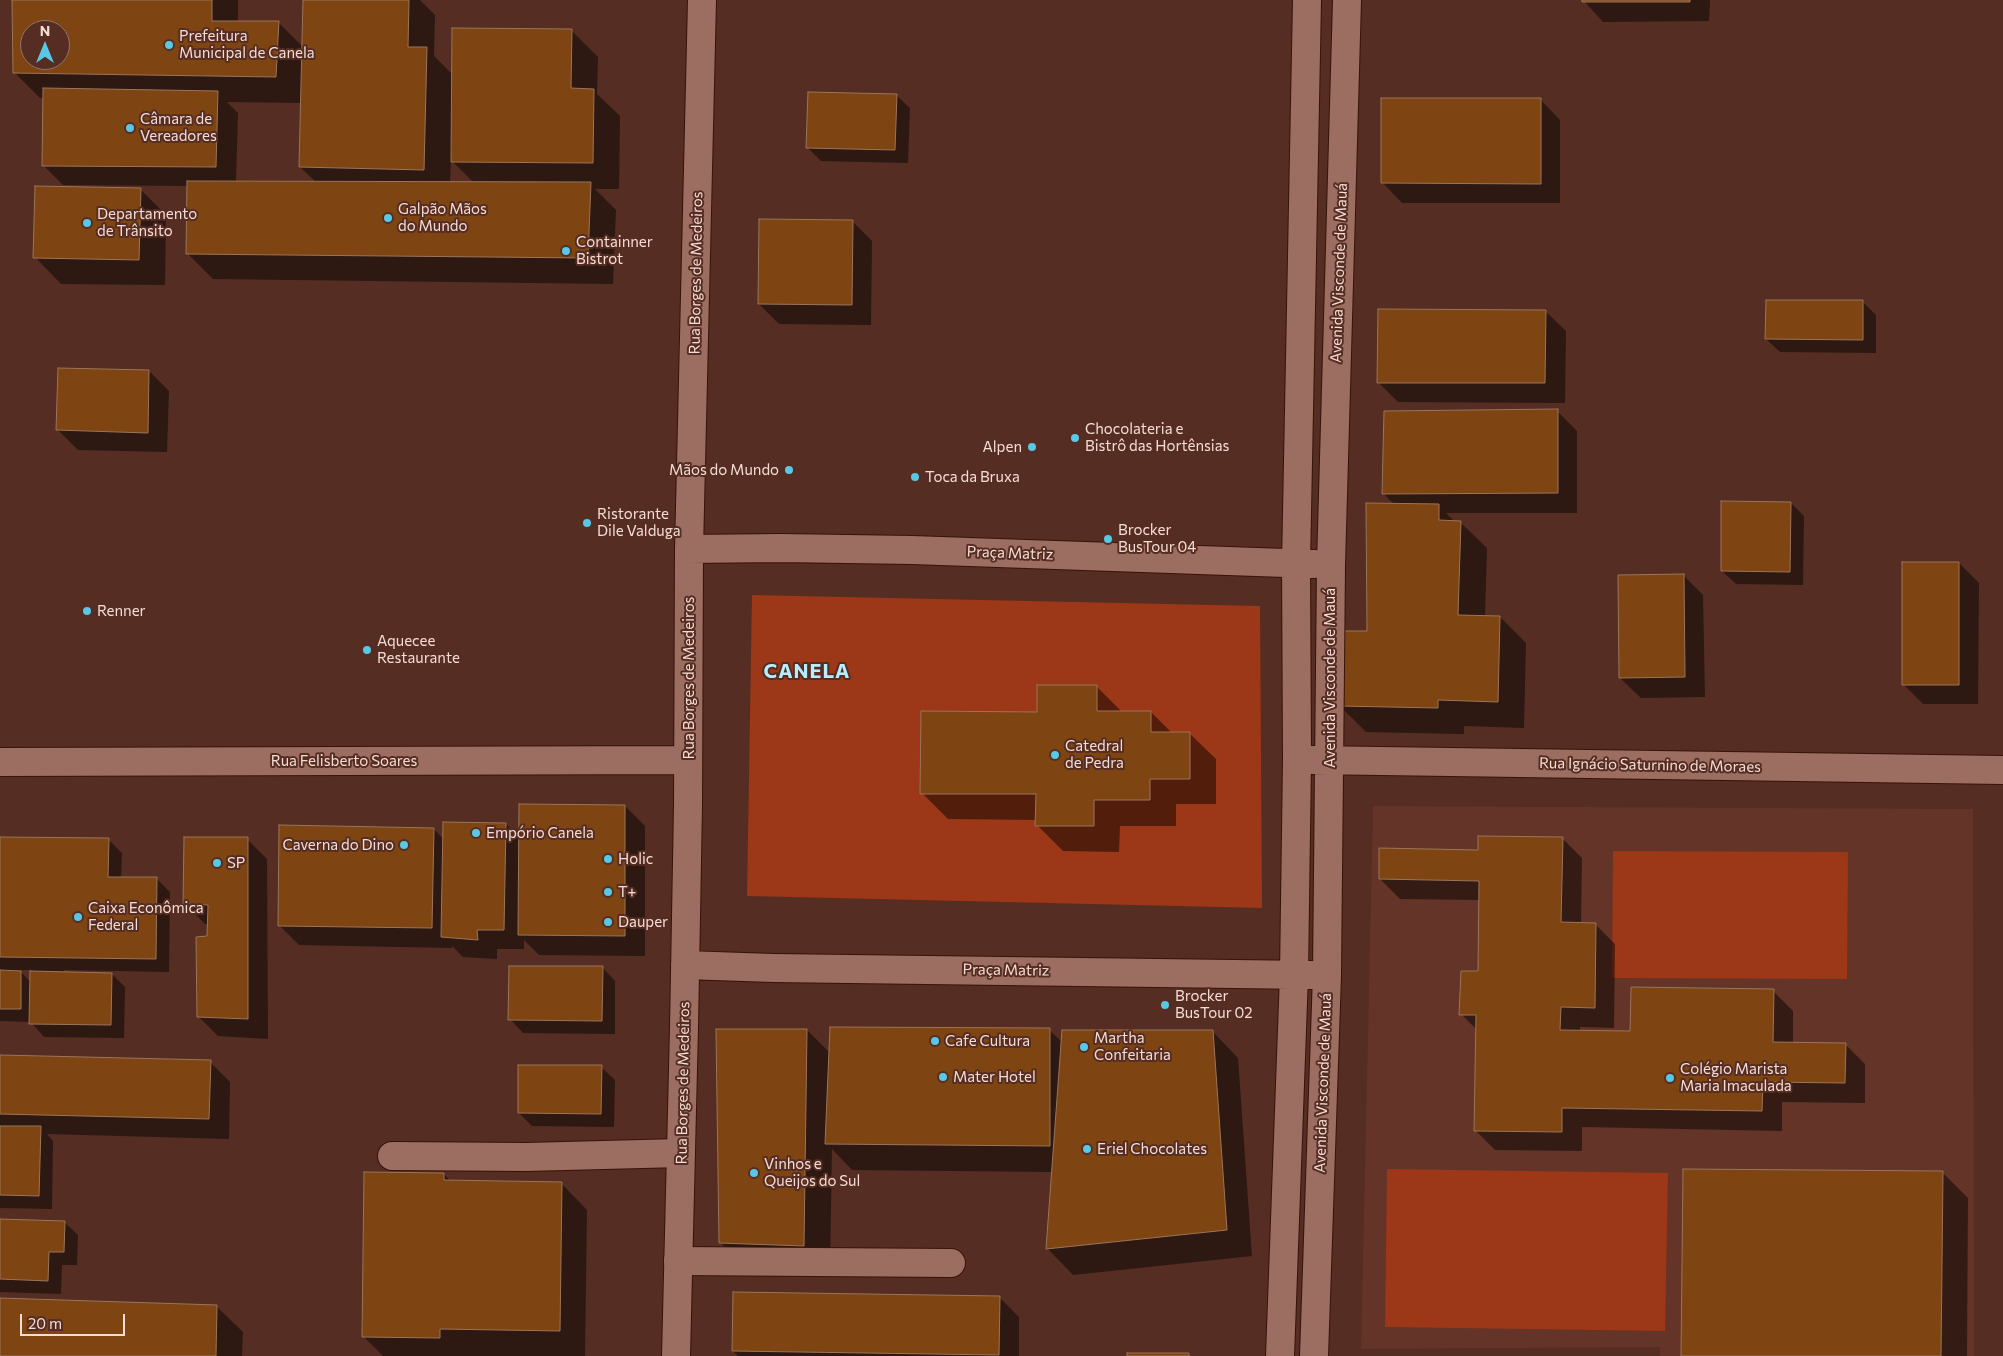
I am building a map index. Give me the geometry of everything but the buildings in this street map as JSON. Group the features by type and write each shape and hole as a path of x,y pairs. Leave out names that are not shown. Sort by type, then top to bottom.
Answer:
{"street":[{"name":"Rua Borges de Medeiros","path":"676,1356 685,965 690,549 702,0"},
{"path":"1280,1356 1294,975 1297,760 1296,564 1307,0"},
{"name":"Avenida Visconde de Mauá","path":"1314,1356 1327,975 1331,565 1347,0"},
{"name":"Praça Matriz","path":"690,549 912,550 1331,565"},
{"name":"Rua Felisberto Soares","path":"0,762 688,760"},
{"name":"Rua Ignácio Saturnino de Moraes","path":"1297,760 2003,770"},
{"name":"Praça Matriz","path":"685,965 773,968 1327,975"},
{"path":"392,1156 526,1157 681,1153"},
{"path":"678,1261 951,1264"}],"shaded area":[{"path":"752,595 1260,606 1262,908 747,896"},
{"name":"Colégio Marista Maria Imaculada","path":"1373,806 1973,809 1974,1356 1660,1356 1660,1347 1361,1349"},
{"path":"1613,851 1848,852 1847,979 1612,978"},
{"path":"1387,1169 1668,1173 1665,1331 1385,1327"}],"place":[{"name":"Prefeitura Municipal de Canela","path":"169,45"},
{"name":"Câmara de Vereadores","path":"130,128"},
{"name":"Galpão Mãos do Mundo","path":"388,218"},
{"name":"Departamento de Trânsito","path":"87,223"},
{"name":"Containner Bistrot","path":"566,251"},
{"name":"Chocolateria e Bistrô das Hortênsias","path":"1075,438"},
{"name":"Alpen","path":"1032,447"},
{"name":"Mãos do Mundo","path":"789,470"},
{"name":"Toca da Bruxa","path":"915,477"},
{"name":"Ristorante Dile Valduga","path":"587,523"},
{"name":"Brocker BusTour 04","path":"1108,539"},
{"name":"Renner","path":"87,611"},
{"name":"Aquecee Restaurante","path":"367,650"},
{"name":"Catedral de Pedra","path":"1055,755"},
{"name":"Empório Canela","path":"476,833"},
{"name":"Caverna do Dino","path":"404,845"},
{"name":"Holic","path":"608,859"},
{"name":"SP","path":"217,863"},
{"name":"T+","path":"608,892"},
{"name":"Caixa Econômica Federal","path":"78,917"},
{"name":"Dauper","path":"608,922"},
{"name":"Brocker BusTour 02","path":"1165,1005"},
{"name":"Cafe Cultura","path":"935,1041"},
{"name":"Martha Confeitaria","path":"1084,1047"},
{"name":"Mater Hotel","path":"943,1077"},
{"name":"Colégio Marista Maria Imaculada","path":"1670,1078"},
{"name":"Eriel Chocolates","path":"1087,1149"},
{"name":"Vinhos e Queijos do Sul","path":"754,1173"}],"district":[{"name":"CANELA","path":"807,671"}]}
